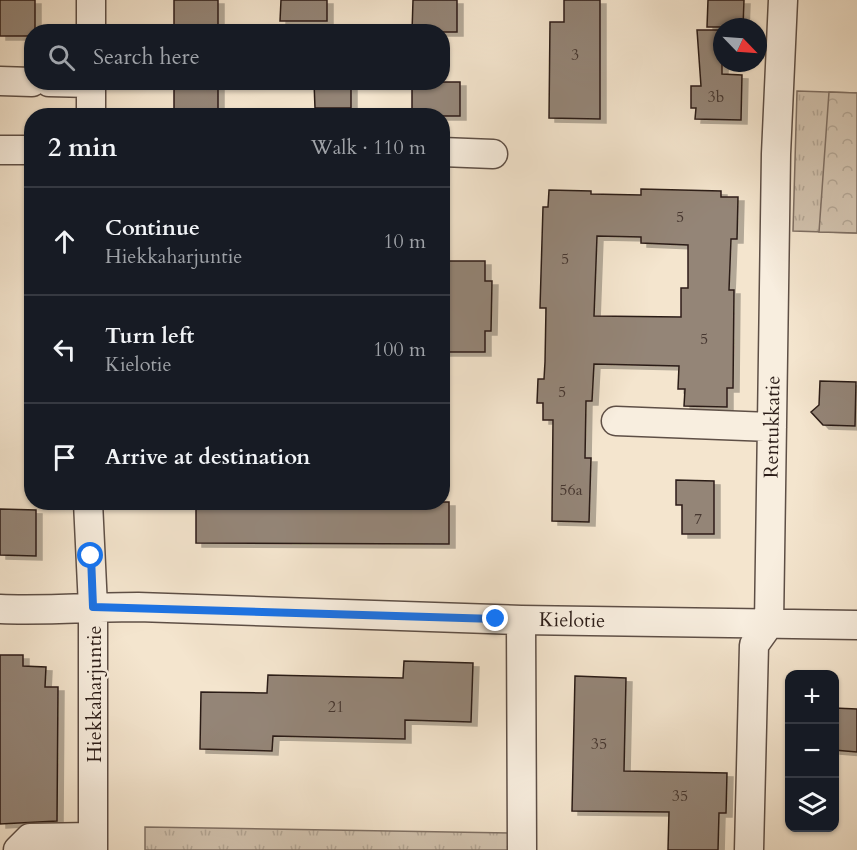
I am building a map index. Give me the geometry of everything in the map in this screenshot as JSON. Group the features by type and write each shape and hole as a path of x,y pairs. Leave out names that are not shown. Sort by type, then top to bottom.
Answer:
{"street":[{"path":"91,0 91,24"},
{"name":"Rentukkatie","path":"769,624 776,154 783,0"},
{"path":"0,81 24,82"},
{"path":"92,90 92,108"},
{"path":"0,150 24,150"},
{"path":"450,153 493,154"},
{"path":"616,421 772,427"},
{"name":"Hiekkaharjuntie","path":"88,510 93,607 93,844"},
{"name":"Kielotie","path":"0,609 93,607 521,620 857,625"},
{"path":"521,620 522,850"},
{"path":"749,850 754,645 769,624"},
{"path":"18,850 30,838 93,844"}],"green space":[{"path":"797,91 857,93 857,233 793,231"},
{"path":"829,92 857,93 857,233 819,232"},
{"path":"145,827 512,833 512,850 145,850"}],"building":[{"path":"0,0 35,0 35,24 24,24 24,36 0,36"},
{"path":"174,0 218,0 218,24 174,24"},
{"path":"281,0 327,0 327,21 280,21"},
{"path":"413,0 457,0 457,32 450,32 450,24 412,24"},
{"path":"564,0 600,0 600,119 549,118 550,22 564,22"},
{"path":"708,0 744,0 743,18 713,18 713,27 707,27"},
{"path":"697,30 713,30 713,72 742,75 741,120 695,119 696,108 691,108 691,86 701,86"},
{"path":"450,82 460,82 460,116 450,116 450,108 412,108 412,90 450,90"},
{"path":"174,90 218,90 218,108 174,108"},
{"path":"314,90 351,90 351,108 315,108"},
{"path":"641,189 721,191 721,197 738,197 737,239 731,239 729,290 734,290 733,388 727,388 727,407 684,406 685,389 678,389 679,366 594,364 592,401 586,401 585,458 591,458 589,522 552,521 553,420 543,420 543,403 537,403 538,379 544,379 545,362 546,308 540,308 543,207 548,207 549,190 641,195","holes":["597,236 641,237 641,243 688,245 688,288 681,288 681,317 594,316"]},
{"path":"450,261 485,261 485,281 492,281 491,331 485,331 485,352 450,352"},
{"path":"820,381 856,382 855,426 823,425 811,412 819,405"},
{"path":"676,480 714,481 714,534 682,534 682,505 676,505"},
{"path":"0,509 36,510 36,556 0,555"},
{"path":"196,510 449,510 449,544 196,543"},
{"path":"0,655 23,655 23,666 46,667 45,687 58,687 57,821 0,824"},
{"path":"404,661 473,663 471,722 405,720 405,739 273,736 272,751 200,749 201,692 267,693 268,675 403,678"},
{"path":"575,676 626,678 624,771 727,773 726,813 719,813 718,850 668,850 669,812 572,811"},
{"path":"839,708 857,709 857,752 839,750"}],"route":[{"path":"91,556 93,607 496,619"}]}
